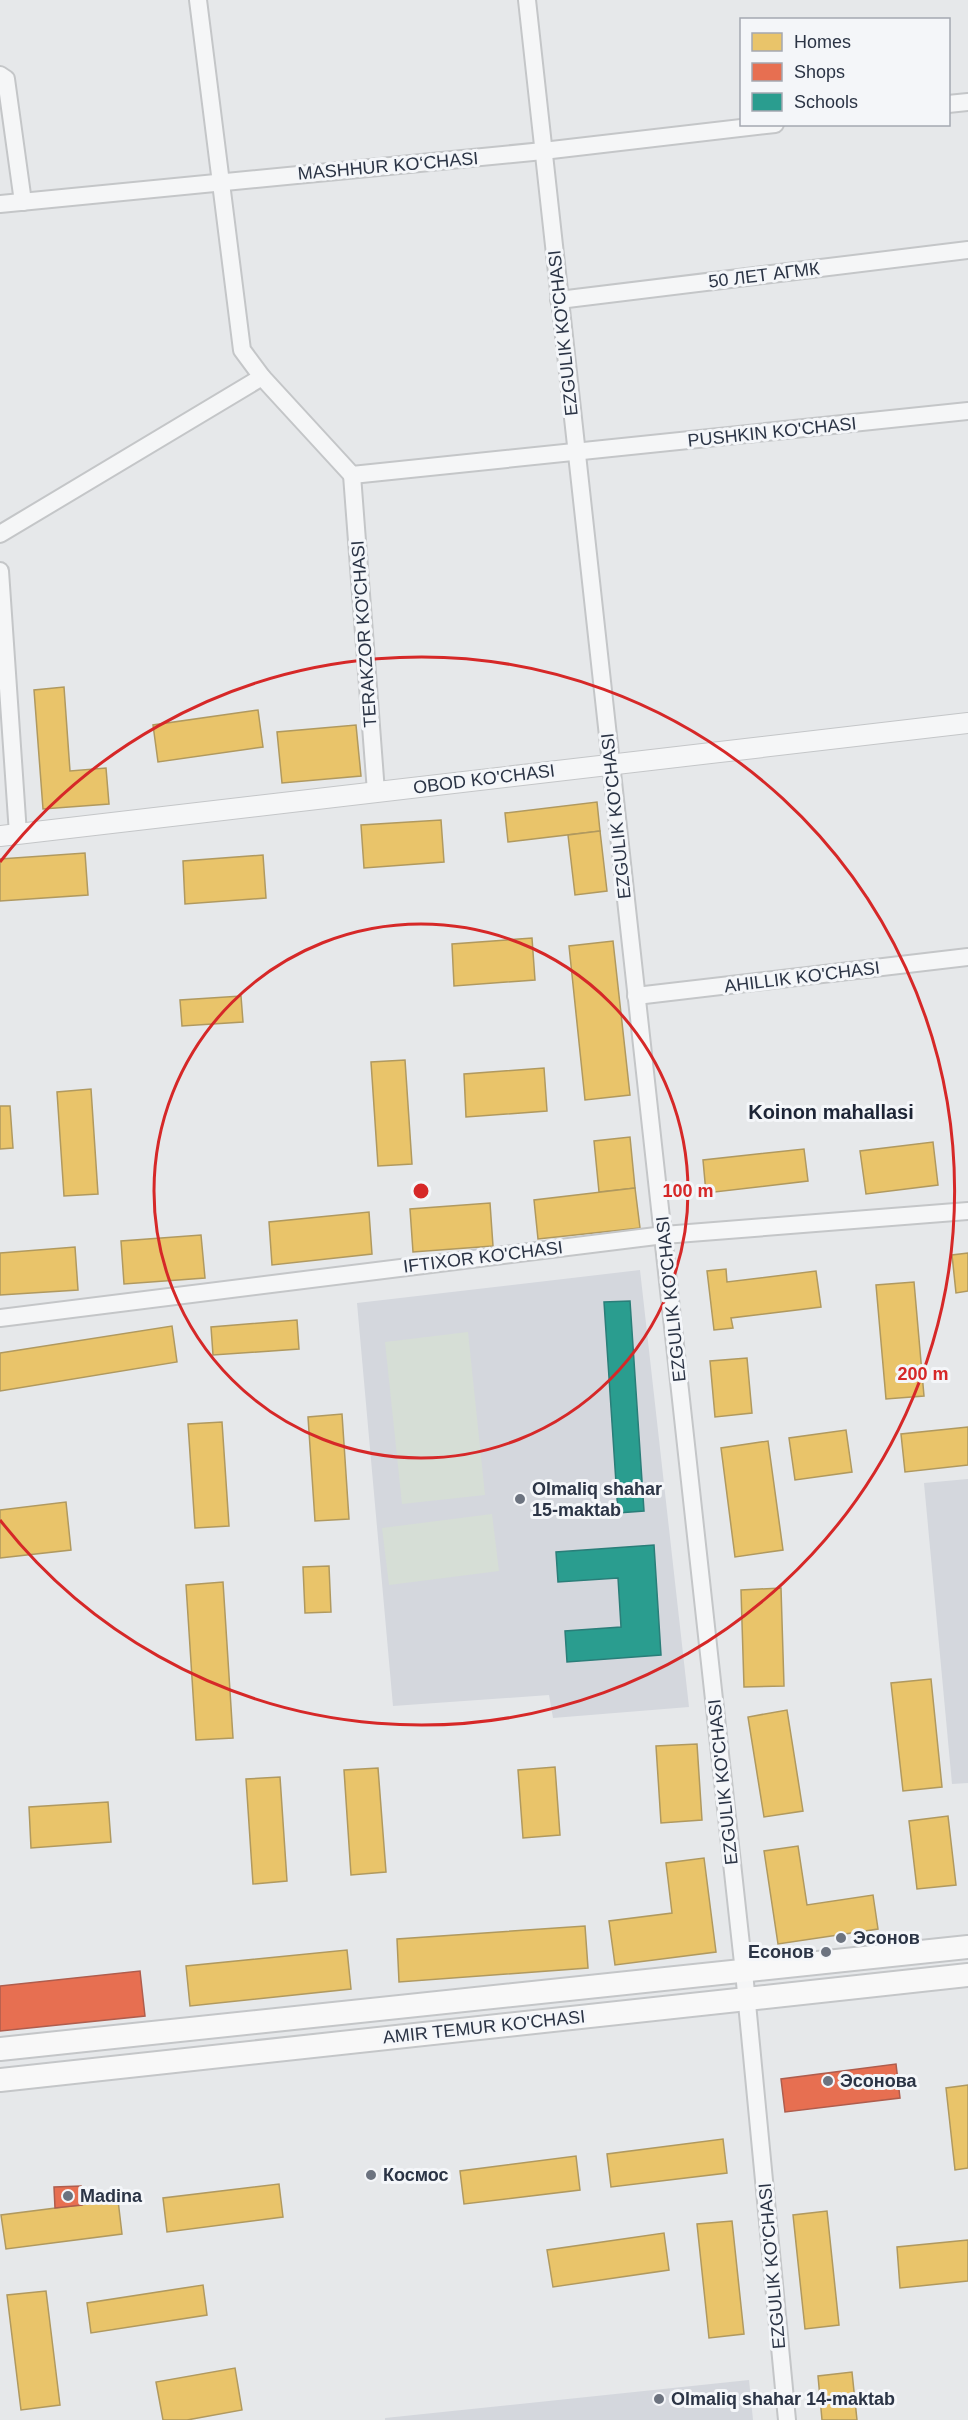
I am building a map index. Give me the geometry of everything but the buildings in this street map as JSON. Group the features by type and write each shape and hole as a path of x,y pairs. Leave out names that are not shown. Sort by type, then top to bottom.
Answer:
{"main road":[{"name":"AMIR TEMUR KO'CHASI","path":"0,2049 968,1947"},
{"name":"AMIR TEMUR KO'CHASI","path":"0,2080 968,1975"}],"street":[{"path":"198,0 242,351 262,377 352,475 576,453"},
{"name":"EZGULIK KO'CHASI","path":"527,0 609,764 664,1235 744,1972 787,2420"},
{"path":"0,75 6,79 22,202"},
{"path":"950,104 968,102"},
{"name":"MASHHUR KO‘CHASI","path":"0,204 543,152 758,126"},
{"name":"50 ЛЕТ АГМК","path":"559,300 968,250"},
{"path":"0,534 262,377"},
{"name":"PUSHKIN KO'CHASI","path":"576,453 968,411"},
{"name":"TERAKZOR KO'CHASI","path":"352,475 376,792"},
{"path":"0,571 9,835"},
{"name":"OBOD KO'CHASI","path":"9,835 968,723"},
{"name":"AHILLIK KO'CHASI","path":"636,996 968,957"},
{"name":"IFTIXOR KO'CHASI","path":"0,1318 664,1235 968,1210"}],"shaded area":[{"name":"Olmaliq shahar 15-maktab","path":"640,1270 689,1707 553,1718 549,1695 393,1706 357,1303"},
{"path":"468,1332 485,1495 402,1504 385,1342"},
{"path":"968,1479 968,1783 952,1784 924,1483"},
{"path":"492,1514 499,1571 389,1585 382,1528"},
{"name":"Olmaliq shahar 14-maktab","path":"749,2380 753,2420 385,2420 385,2418"}],"place":[{"name":"Olmaliq shahar 15-maktab","path":"520,1499"},
{"name":"Эсонов","path":"841,1938"},
{"name":"Есонов","path":"826,1952"},
{"name":"Эсонова","path":"828,2081"},
{"name":"Космос","path":"371,2175"},
{"name":"Madina","path":"68,2196"},
{"name":"Olmaliq shahar 14-maktab","path":"659,2399"}],"district":[{"name":"Koinon mahallasi","path":"831,1112"}]}
